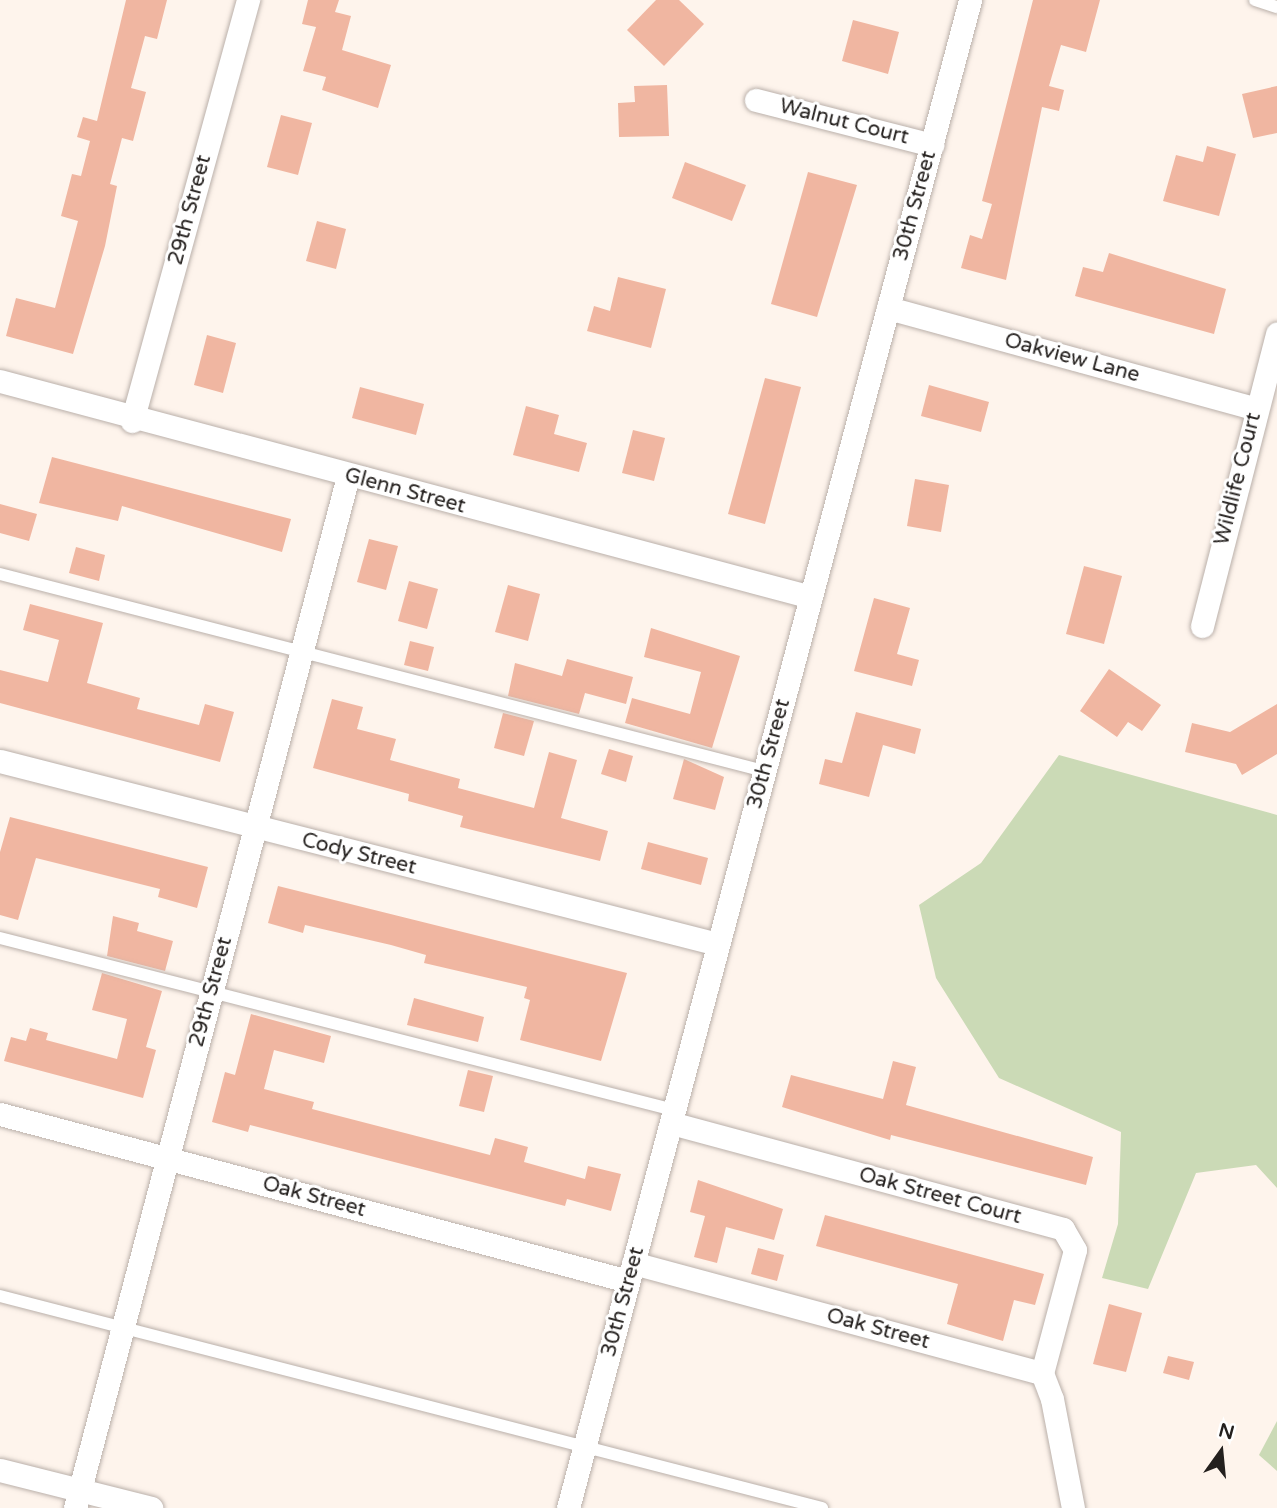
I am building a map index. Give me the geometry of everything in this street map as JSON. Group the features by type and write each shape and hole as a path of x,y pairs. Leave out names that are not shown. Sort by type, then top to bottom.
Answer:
{"street":[{"name":"29th Street","path":"132,421 248,0"},
{"name":"30th Street","path":"568,1508 970,0"},
{"name":"Walnut Court","path":"756,100 932,145"},
{"name":"Oakview Lane","path":"888,308 1256,409"},
{"name":"Wildlife Court","path":"1202,626 1277,333"},
{"name":"Glenn Street","path":"0,381 132,421 811,597"},
{"name":"29th Street","path":"78,1499 348,476"},
{"name":"Cody Street","path":"0,761 718,944"},
{"name":"Oak Street","path":"0,1114 167,1158 1042,1373"},
{"name":"Oak Street Court","path":"673,1116 1063,1229 1075,1250 1042,1373"},
{"path":"1042,1373 1052,1399 1073,1508"},
{"path":"0,1470 78,1499 151,1508"}],"lane":[{"path":"1255,0 1277,7"},
{"path":"0,574 301,654 764,771"},
{"path":"0,938 212,991 673,1116"},
{"path":"0,1296 822,1508"}],"green space":[{"path":"1059,755 1277,815 1277,1188 1256,1165 1196,1173 1148,1289 1102,1278 1118,1224 1121,1132 999,1078 936,978 919,905 981,863"},
{"path":"1277,1421 1277,1471 1259,1455"}],"building":[{"path":"126,0 167,0 157,39 145,36 131,88 146,92 133,141 122,138 110,184 117,186 105,246 73,354 6,336 16,298 55,308 78,221 61,216 72,174 81,176 90,141 77,137 83,117 97,121"},
{"path":"308,0 339,0 335,12 351,16 342,50 391,65 378,108 322,90 326,77 303,71 316,27 302,24"},
{"path":"656,0 679,0 704,24 664,66 627,30"},
{"path":"1033,0 1100,0 1086,52 1061,45 1049,86 1064,90 1059,111 1042,107 1006,280 961,268 970,235 982,239 992,204 982,201"},
{"path":"853,20 899,32 888,74 842,61"},
{"path":"667,85 669,136 619,137 618,103 635,102 634,86"},
{"path":"1277,86 1277,133 1253,138 1242,94"},
{"path":"281,115 312,123 298,175 267,167"},
{"path":"1207,146 1236,154 1219,216 1163,201 1176,155 1203,162"},
{"path":"685,162 746,185 732,221 672,198"},
{"path":"808,172 857,185 817,317 771,304"},
{"path":"317,221 346,229 336,269 306,261"},
{"path":"1109,253 1226,289 1214,334 1075,296 1083,267 1103,272"},
{"path":"618,277 666,289 651,348 587,331 594,306 610,311"},
{"path":"207,335 236,343 223,393 194,385"},
{"path":"765,378 801,387 765,524 728,514"},
{"path":"929,385 989,402 981,432 921,416"},
{"path":"360,387 424,404 416,435 352,418"},
{"path":"526,406 559,415 554,434 587,443 579,472 513,455"},
{"path":"633,430 665,438 654,481 622,473"},
{"path":"52,457 291,519 282,552 122,506 118,521 39,503"},
{"path":"915,479 949,485 941,532 907,526"},
{"path":"0,504 37,514 29,541 0,533"},
{"path":"369,539 398,546 386,590 357,582"},
{"path":"76,547 105,555 99,581 69,573"},
{"path":"1084,566 1122,576 1104,644 1066,634"},
{"path":"409,581 438,589 427,629 398,621"},
{"path":"508,585 540,594 528,641 495,632"},
{"path":"874,598 910,608 897,654 919,660 912,686 854,671"},
{"path":"30,604 103,623 87,683 140,698 137,709 199,725 205,704 234,712 220,762 0,703 0,670 48,682 59,640 23,630"},
{"path":"651,628 740,656 712,748 625,723 632,698 690,714 701,672 644,657"},
{"path":"410,641 434,647 428,671 404,665"},
{"path":"567,659 633,677 626,704 585,693 579,714 508,696 515,663 562,676"},
{"path":"1109,669 1161,705 1142,731 1128,722 1117,737 1080,711"},
{"path":"332,699 363,707 357,729 396,739 390,760 460,779 458,788 534,808 549,752 577,760 561,818 608,831 600,861 460,827 463,816 408,801 409,794 313,768"},
{"path":"1277,704 1277,754 1242,775 1236,764 1185,752 1192,723 1230,732"},
{"path":"856,712 921,729 915,754 883,745 869,797 819,784 825,759 842,763"},
{"path":"503,713 534,721 524,756 494,748"},
{"path":"609,749 633,756 626,782 601,774"},
{"path":"684,759 724,777 715,810 673,799"},
{"path":"10,817 208,867 197,908 158,897 160,889 36,858 18,920 0,915 0,852"},
{"path":"648,842 708,858 701,885 641,869"},
{"path":"278,886 627,973 601,1061 520,1040 530,1000 524,998 527,987 424,963 426,955 391,945 305,925 303,933 268,923"},
{"path":"113,916 139,923 137,931 173,941 165,971 107,956"},
{"path":"102,973 162,991 146,1047 156,1050 143,1098 4,1061 11,1037 26,1041 30,1028 48,1033 46,1040 117,1059 127,1019 92,1010"},
{"path":"414,998 484,1017 478,1042 407,1025"},
{"path":"251,1014 331,1036 324,1063 274,1050 264,1089 314,1102 312,1109 490,1155 495,1138 528,1147 524,1162 585,1179 588,1166 621,1174 611,1211 567,1199 565,1206 250,1125 248,1132 212,1122 225,1072 235,1075"},
{"path":"893,1061 916,1067 906,1105 1093,1157 1086,1185 891,1135 890,1140 782,1107 791,1075 883,1099"},
{"path":"468,1070 493,1076 484,1112 459,1106"},
{"path":"698,1180 783,1209 774,1240 726,1227 717,1263 694,1257 705,1216 690,1212"},
{"path":"825,1215 1044,1274 1035,1305 1014,1300 1003,1341 947,1324 958,1284 816,1246"},
{"path":"758,1248 784,1255 777,1281 751,1274"},
{"path":"1109,1304 1142,1313 1126,1372 1093,1364"},
{"path":"1168,1356 1194,1362 1189,1380 1163,1373"}]}
